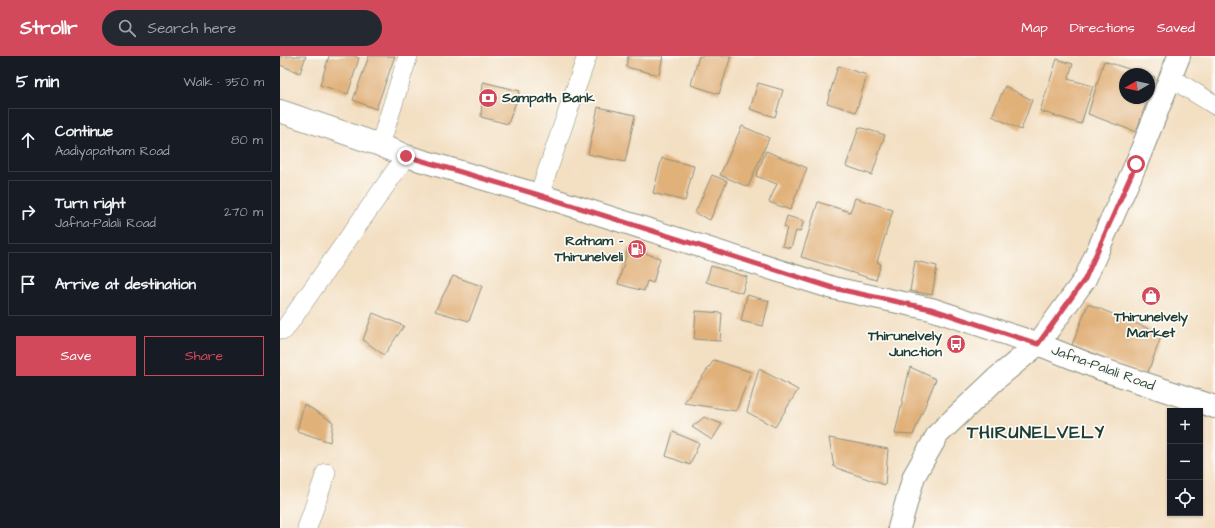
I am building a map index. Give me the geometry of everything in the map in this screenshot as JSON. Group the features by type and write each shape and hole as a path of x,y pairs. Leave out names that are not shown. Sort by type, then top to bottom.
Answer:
{"main road":[{"path":"899,528 914,476 938,434 997,378 1038,344 1085,279 1136,164 1179,56"},
{"name":"Jafna-Palali Road","path":"280,111 380,145 406,156 539,195 833,288 931,309 1038,344 1098,368 1215,407"}],"street":[{"path":"380,145 408,56"},
{"path":"539,195 587,56"},
{"path":"1171,78 1215,105"},
{"path":"284,330 406,156"},
{"path":"307,528 326,473"}],"building":[{"path":"280,56 306,56 300,73 280,65"},
{"path":"329,56 354,56 359,58 348,94 320,85"},
{"path":"369,56 395,56 376,109 353,100"},
{"path":"628,56 663,56 659,75 626,67"},
{"path":"699,56 731,56 719,94 691,85"},
{"path":"1057,59 1073,64 1068,79 1093,86 1081,124 1040,111"},
{"path":"1104,61 1126,68 1119,68 1119,104 1146,104 1136,132 1088,114"},
{"path":"838,66 867,75 856,112 827,103"},
{"path":"483,82 520,91 508,124 481,117"},
{"path":"758,83 783,90 775,117 750,109"},
{"path":"1005,86 1032,100 1021,130 992,116"},
{"path":"598,107 635,115 625,162 588,154"},
{"path":"742,126 769,138 748,187 720,175"},
{"path":"859,127 885,135 872,175 846,166"},
{"path":"766,151 807,168 790,210 769,202 777,184 756,176"},
{"path":"662,158 694,166 685,201 653,193"},
{"path":"712,175 727,181 710,220 695,213"},
{"path":"855,198 893,210 877,262 881,264 876,280 801,257 818,202 850,212"},
{"path":"787,216 804,221 800,232 796,231 791,248 782,246 787,228 784,227"},
{"path":"628,248 660,258 653,283 647,281 644,291 618,284"},
{"path":"915,261 937,266 932,295 910,291"},
{"path":"711,266 747,277 742,293 706,282"},
{"path":"453,276 482,286 469,321 435,311"},
{"path":"747,295 769,301 763,326 741,321"},
{"path":"1088,304 1162,334 1147,375 1072,345"},
{"path":"696,311 722,313 720,341 694,339"},
{"path":"373,313 404,326 384,355 363,340"},
{"path":"714,360 751,372 736,411 684,403"},
{"path":"910,367 936,379 913,435 895,434"},
{"path":"759,369 798,390 775,427 747,412"},
{"path":"304,404 333,422 330,442 297,431"},
{"path":"704,417 722,424 712,440 692,427"},
{"path":"673,432 699,443 690,465 666,456"},
{"path":"829,438 888,449 885,485 834,467"}],"place":[{"name":"Sampath Bank","path":"488,98"},
{"name":"Ratnam - Thirunelveli","path":"637,249"},
{"name":"Thirunelvely Market","path":"1151,296"},
{"name":"Thirunelvely Junction","path":"956,344"}],"district":[{"name":"THIRUNELVELY","path":"1036,432"}],"route":[{"path":"406,156 539,195 833,288 931,309 1038,344 1085,279 1136,164"}]}
